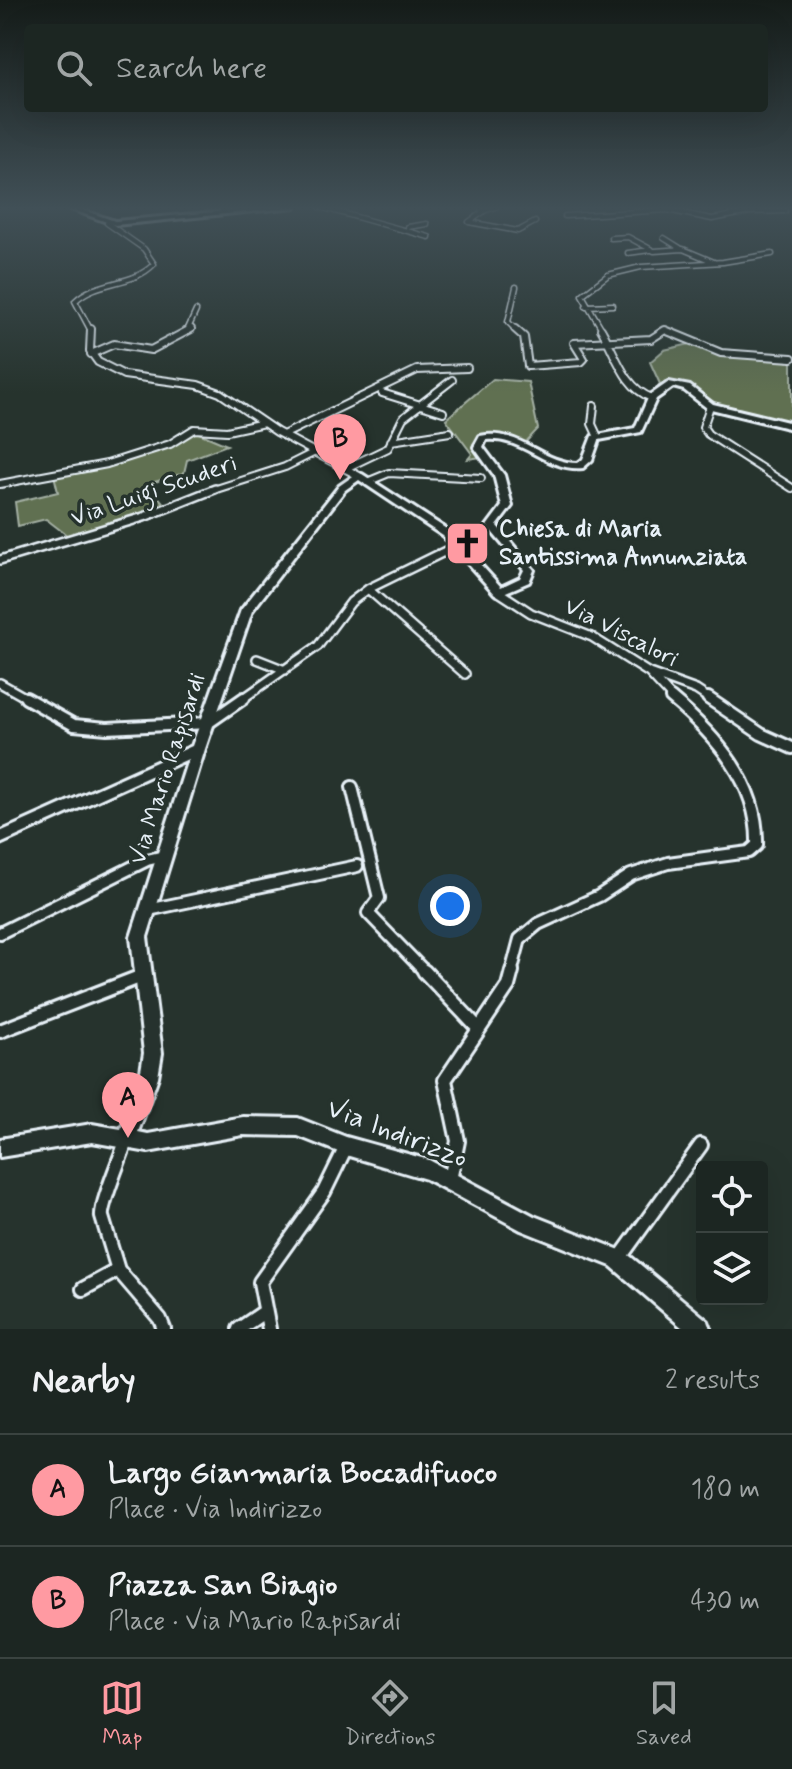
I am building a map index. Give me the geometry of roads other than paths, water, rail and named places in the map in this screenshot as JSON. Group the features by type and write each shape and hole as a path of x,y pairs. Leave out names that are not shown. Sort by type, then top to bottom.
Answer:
{"street":[{"path":"91,354 93,333 89,318 75,301 86,289 143,274 148,269"},
{"path":"632,269 611,274 582,295 626,379 638,393 652,398"},
{"path":"516,287 512,290 508,322 524,337 527,365 578,364 584,359 574,343 651,339 665,330 714,352 735,355 765,352 792,358"},
{"path":"586,306 613,305"},
{"path":"91,354 114,344 151,350 191,329 196,311"},
{"path":"91,354 114,370 135,378 183,382 217,391 283,435 363,479 389,473 481,478"},
{"path":"283,435 417,370 467,368"},
{"path":"346,468 388,448 403,418 452,380"},
{"path":"499,592 525,580 529,570 493,529 493,523 507,506 499,475 478,442 487,437 503,437 576,467 587,460 592,442 598,437 638,430 652,398 669,385 684,386 710,406 792,426"},
{"path":"382,393 443,412"},
{"path":"594,406 592,424 598,437"},
{"path":"710,406 703,427 708,434 792,488"},
{"path":"0,484 116,461 170,444 194,429 227,431 264,423"},
{"path":"391,441 450,432"},
{"name":"Via Luigi Scuderi","path":"0,560 144,517 317,451"},
{"name":"Via Viscalori","path":"363,479 447,534 499,592 531,613 592,637 649,673 696,690 761,734 792,748"},
{"name":"Via Mario Rapisardi","path":"127,1138 149,1077 153,1053 139,937 198,749 247,610 342,488 363,479"},
{"path":"0,683 74,725 107,728 208,723 318,646 351,602 368,589 458,545"},
{"path":"368,589 465,674"},
{"path":"257,659 285,670"},
{"path":"450,1181 458,1141 445,1080 508,986 520,939 538,924 599,896 631,875 668,863 749,852 758,839 753,810 723,749 713,734 649,673"},
{"path":"0,838 198,749"},
{"path":"352,787 379,898 368,913 478,1028"},
{"path":"0,933 147,860 164,856"},
{"path":"147,910 357,866"},
{"path":"0,1031 142,976"},
{"name":"Via Indirizzo","path":"0,1148 92,1133 127,1138 270,1123 298,1127 346,1146 429,1170 528,1223 618,1259 700,1329"},
{"path":"127,1138 115,1179 101,1209 118,1270 160,1319 164,1329"},
{"path":"618,1259 701,1145"},
{"path":"269,1329 260,1282 324,1192 346,1146"},
{"path":"83,1289 118,1270"},
{"path":"239,1329 264,1312"}],"place":[{"name":"Piazza San Biagio","path":"340,480"},
{"name":"Chiesa di Maria Santissima Annunziata","path":"468,543"},
{"name":"Largo Gianmaria Boccadifuoco","path":"128,1138"}]}
